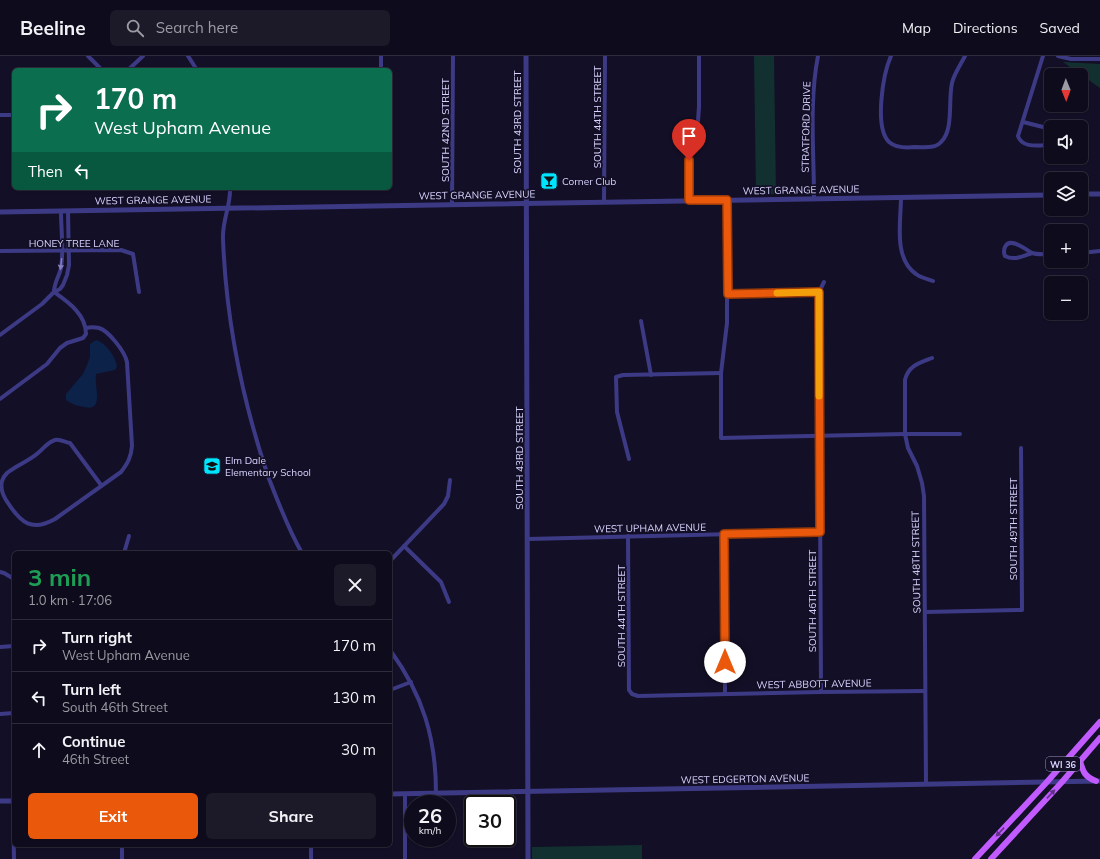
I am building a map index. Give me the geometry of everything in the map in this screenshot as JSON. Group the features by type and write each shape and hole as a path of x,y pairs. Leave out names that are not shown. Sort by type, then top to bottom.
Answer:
{"main road":[{"name":"WI 36","path":"975,859 1046,783 1100,722"},
{"name":"WI 36","path":"991,859 1082,760 1100,738"},
{"path":"1075,750 1082,760 1086,776 1098,781"},
{"path":"1025,805 1034,813"}],"street":[{"path":"88,56 100,68"},
{"path":"130,68 142,56"},
{"path":"188,56 196,68"},
{"path":"381,56 381,68"},
{"name":"SOUTH 42ND STREET","path":"452,204 453,56"},
{"name":"SOUTH 43RD STREET","path":"526,56 528,859"},
{"name":"SOUTH 44TH STREET","path":"604,202 605,56"},
{"path":"689,200 690,149 699,114 699,56"},
{"name":"STRATFORD DRIVE","path":"814,198 813,105 815,71 818,56"},
{"path":"891,56 882,88 881,124 889,141 903,148 933,147 940,144 944,139 948,129 952,82 966,56"},
{"path":"1043,56 1018,136 1022,143 1028,146 1044,145"},
{"path":"1058,56 1071,59 1100,59"},
{"path":"0,115 12,115"},
{"path":"1023,122 1044,127"},
{"path":"230,190 230,199 225,218 223,237 227,290 234,344 244,396 261,454 277,499 301,551"},
{"path":"1088,194 1100,194"},
{"name":"WEST GRANGE AVENUE","path":"0,212 1044,195"},
{"path":"901,197 901,252 909,268 917,275 934,281"},
{"path":"727,200 728,294 727,323 721,373 722,438 960,434"},
{"path":"0,335 42,304 54,292 60,289 67,275 69,265 68,211"},
{"path":"54,292 54,285 61,268 61,212"},
{"path":"1032,253 1010,258 1005,256 1004,251 1006,245 1008,243 1012,243 1032,253 1044,254"},
{"name":"HONEY TREE LANE","path":"0,251 121,250 133,254 139,292"},
{"path":"1088,252 1100,251"},
{"path":"728,294 819,292 824,282"},
{"path":"0,398 47,364 60,348 67,343 83,338 86,334 84,320 78,312 54,292"},
{"name":"SOUTH 46TH STREET","path":"819,292 821,692"},
{"path":"641,322 651,375"},
{"path":"86,328 100,328 111,337 125,354 127,362 132,446 131,455 127,464 121,472 101,485 56,520 46,524 29,524 21,520 15,514 2,494 1,487 2,480 6,474 39,453 49,443 55,440 62,440 70,444 101,485"},
{"name":"SOUTH 48TH STREET","path":"926,784 923,490 917,466 908,448 905,434 905,380 906,374 914,365 932,358"},
{"path":"629,459 617,412 616,377 623,375 721,373"},
{"name":"SOUTH 49TH STREET","path":"925,612 1022,610 1020,448"},
{"path":"392,559 444,504 448,496 450,480"},
{"name":"WEST UPHAM AVENUE","path":"528,538 820,532"},
{"path":"724,534 725,694"},
{"path":"125,551 129,536"},
{"name":"SOUTH 44TH STREET","path":"628,536 629,690 632,694"},
{"path":"404,546 441,582 449,602"},
{"path":"0,572 12,579"},
{"path":"0,647 12,646"},
{"path":"392,653 411,682 425,714 436,768 436,793"},
{"path":"392,689 411,682"},
{"name":"WEST ABBOTT AVENUE","path":"632,694 638,696 925,691"},
{"path":"0,714 12,713"},
{"name":"WEST EDGERTON AVENUE","path":"392,794 1098,781"},
{"path":"405,794 405,859"},
{"path":"0,801 12,801"},
{"path":"14,847 14,859"},
{"path":"122,847 122,859"},
{"path":"311,847 311,859"}],"green space":[{"path":"754,56 774,56 776,194 756,195"},
{"path":"1063,62 1100,64 1100,88 1088,80 1088,68 1072,68"},
{"path":"642,845 642,859 532,859 532,847"}],"water":[{"path":"96,340 110,351 115,359 117,367 115,370 96,374 97,397 94,406 90,408 72,404 66,400 66,394 83,374 90,357 90,344"}],"slow traffic":[{"path":"777,293 819,292 819,396"}],"place":[{"name":"Corner Club","path":"549,181"},
{"name":"Elm Dale Elementary School","path":"212,466"}],"route":[{"path":"689,160 689,200 727,200 728,294 819,292 820,532 724,534 725,662"}]}
